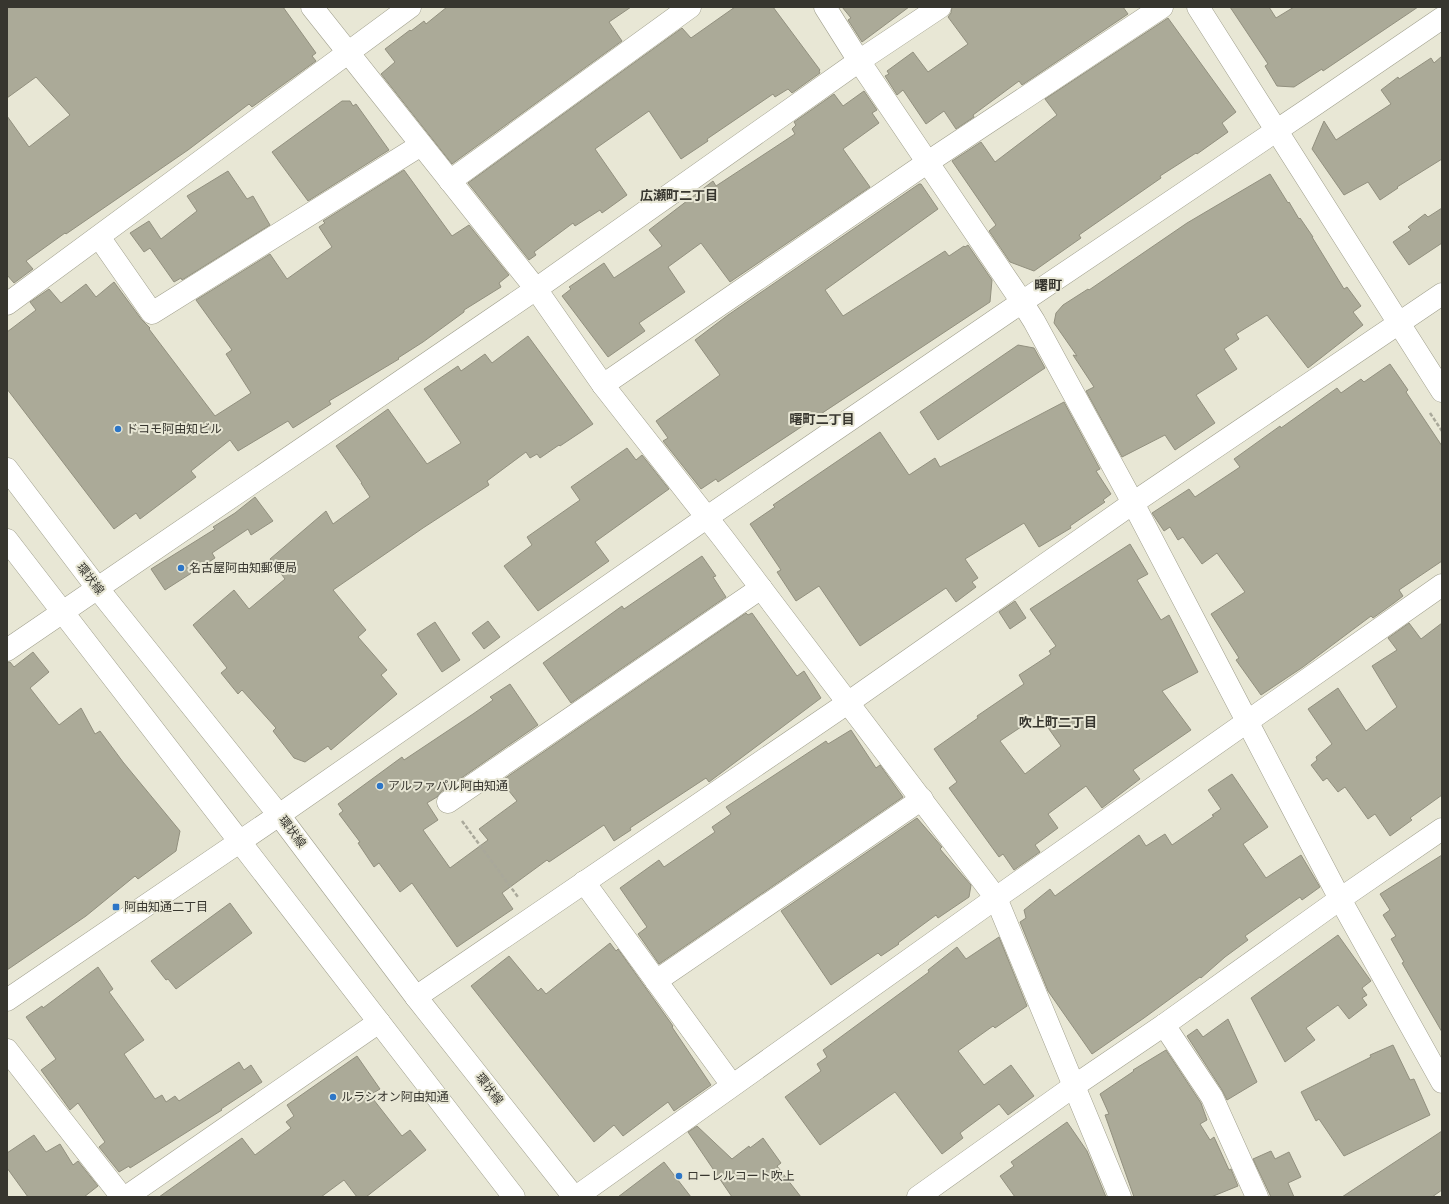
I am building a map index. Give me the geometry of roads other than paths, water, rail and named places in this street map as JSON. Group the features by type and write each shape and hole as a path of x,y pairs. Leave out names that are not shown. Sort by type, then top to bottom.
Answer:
{"street":[{"path":"312,7 536,289 602,385 761,588 996,898 1120,1197"},
{"path":"7,304 410,7"},
{"path":"450,181 690,7"},
{"path":"825,7 859,61 1022,302 1133,503 1340,899 1442,1082"},
{"path":"7,650 536,289 859,61 940,7"},
{"path":"602,385 928,162 1162,7"},
{"path":"1198,7 1398,324 1442,391"},
{"path":"7,1000 280,815 706,518 1442,18"},
{"path":"99,237 152,313 421,145"},
{"path":"416,997 848,702 1133,503 1442,294"},
{"name":"環状線","path":"7,469 98,589 280,815 416,997 575,1197"},
{"path":"7,540 514,1197"},
{"path":"575,1197 1246,721 1442,585"},
{"path":"448,802 761,588"},
{"path":"656,981 922,799"},
{"path":"918,1197 1074,1086 1164,1025 1340,899 1442,829"},
{"path":"584,882 732,1085"},
{"path":"126,1197 379,1022"},
{"path":"1164,1025 1212,1097 1257,1197"},
{"path":"7,1050 122,1197"}],"place":[{"name":"ドコモ阿由知ビル","path":"118,429"},
{"name":"名古屋阿由知郵便局","path":"181,568"},
{"name":"アルファパル阿由知通","path":"380,786"},
{"name":"阿由知通二丁目","path":"116,907"},
{"name":"ルラシオン阿由知通","path":"333,1097"},
{"name":"ローレルコート吹上","path":"679,1176"}],"district":[{"name":"広瀬町二丁目","path":"679,196"},
{"name":"曙町","path":"1048,285"},
{"name":"曙町二丁目","path":"822,420"},
{"name":"吹上町二丁目","path":"1058,723"}]}
